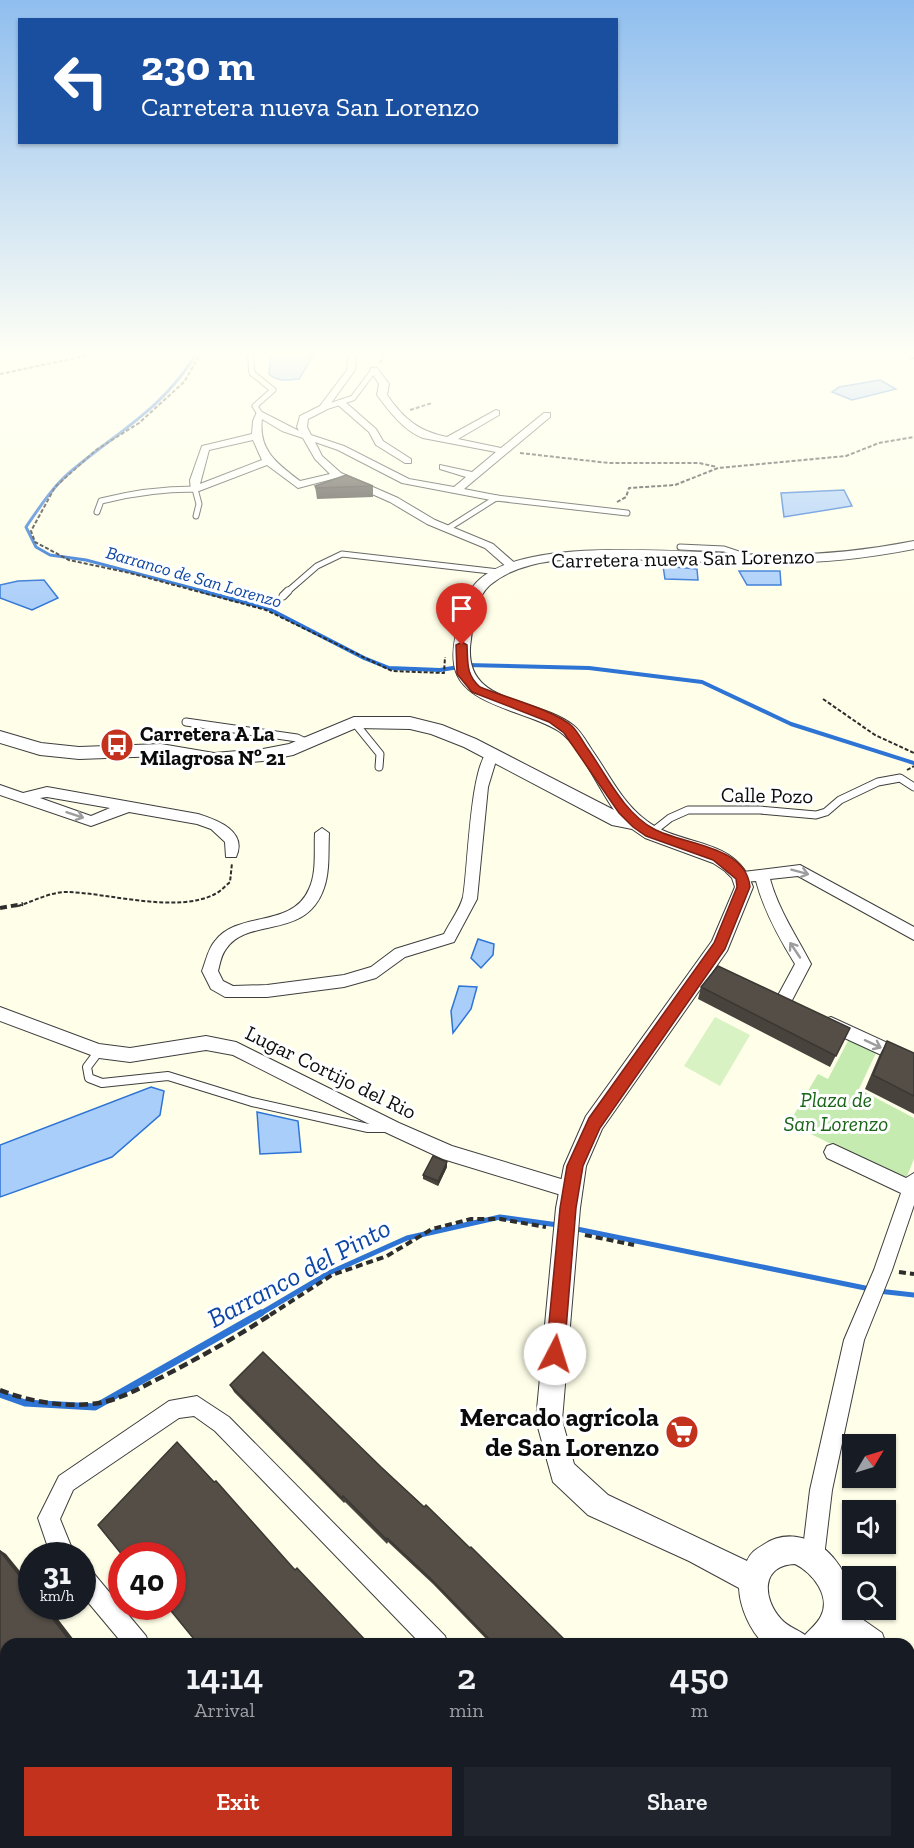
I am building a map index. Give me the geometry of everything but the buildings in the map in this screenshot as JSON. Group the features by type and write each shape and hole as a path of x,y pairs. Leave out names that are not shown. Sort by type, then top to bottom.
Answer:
{"street":[{"path":"252,437 205,448 203,462 194,483 195,489 268,461"},
{"path":"257,437 258,448 268,461 298,485 337,475"},
{"path":"307,437 318,457 337,475 394,500 447,529 489,546 506,570"},
{"path":"308,437 341,448 391,471 406,481 496,498"},
{"path":"376,437 379,443 408,461"},
{"path":"435,437 503,451"},
{"path":"449,440 454,437"},
{"path":"456,490 520,437"},
{"path":"444,467 475,476"},
{"name":"Carretera nueva San Lorenzo","path":"752,876 717,856 644,828 624,810 568,730 554,719 476,690 463,674 462,645 474,593 483,582 506,570 546,558 593,555 794,559 855,554 914,545"},
{"path":"2,740 40,749 70,752 160,750 214,759 263,755 293,749 354,722 410,723 436,729 491,754 618,820 644,828"},
{"path":"322,833 319,875 315,893 302,908 284,922 262,927 245,927 231,934 220,945 210,971 217,985 231,992 267,992 344,981 376,972 400,953 449,938 470,899 482,787 491,754"},
{"path":"0,790 91,821 127,807"},
{"path":"22,798 47,792 198,819 216,825 232,840 231,853"},
{"path":"754,1580 699,1551 598,1505 563,1472 549,1420 575,1166 594,1123 716,969 720,945 744,887 752,876 800,870 914,934"},
{"path":"752,876 768,898 784,935 803,964 788,1004 764,992"},
{"name":"Lugar Cortijo del Rio","path":"0,1014 99,1051 130,1055 206,1042 236,1049 393,1128 449,1153 571,1190"},
{"path":"813,1015 914,1063"},
{"path":"813,1557 821,1490 854,1340 883,1270 913,1185 833,1152"},
{"path":"57,1542 49,1518 66,1483 176,1408 197,1406 222,1424 431,1638"},
{"path":"777,1638 761,1617 754,1599 754,1580 759,1565 769,1554 783,1549 798,1550 813,1557 833,1581 838,1597 838,1620 826,1638"},
{"path":"96,1594 133,1638"},
{"path":"838,1620 863,1638"}],"lane":[{"path":"98,512 101,501 170,489 195,489 199,504 196,516"},
{"path":"447,529 496,498 627,513"},
{"path":"680,547 695,549 720,547 737,550 753,559"},
{"path":"283,596 305,573 324,560 342,554 506,570"},
{"path":"186,722 297,738 307,743"},
{"path":"354,722 380,754 380,767"},
{"name":"Calle Pozo","path":"644,828 688,810 760,810 816,815 826,812 840,800 878,782 900,778 914,787"},
{"path":"99,1051 87,1067 88,1078 102,1083 168,1076 275,1107 368,1128 393,1128"}],"path":[{"path":"116,437 96,450 55,487 37,516 31,531 35,542 69,560 130,573 266,610 392,671 444,673"},
{"path":"576,507 618,501 626,497 629,488 634,486 675,485 718,468 846,456 879,443 914,438"},
{"path":"503,451 609,463 699,463 718,468"},
{"path":"823,699 875,735 914,753"},
{"path":"0,908 65,892 135,900 200,901 216,896 230,884 234,871 231,853"},
{"path":"0,1390 29,1401 78,1404 97,1403 122,1397 219,1348 332,1275 387,1256 432,1229 471,1219 500,1219 556,1229"},
{"path":"579,1233 634,1245"}],"green space":[{"path":"715,1017 750,1035 720,1086 684,1066"},
{"name":"Plaza de San Lorenzo","path":"849,1039 876,1053 859,1089 914,1118 914,1159 905,1181 789,1123 818,1074 828,1079"}],"water":[{"path":"844,490 852,506 784,517 781,493"},
{"path":"663,566 697,569 698,580 665,579"},
{"path":"739,571 780,571 781,585 747,585"},
{"path":"44,580 58,598 32,610 0,598 0,585 18,581"},
{"path":"478,939 494,944 493,955 481,968 471,958"},
{"path":"459,986 477,987 471,1009 453,1033 451,1011"},
{"path":"151,1087 164,1091 160,1115 112,1157 0,1197 0,1145"},
{"path":"257,1112 298,1121 301,1152 260,1154"}],"waterway":[{"name":"Barranco de San Lorenzo","path":"114,437 63,479 46,498 26,527 36,547 50,555 86,560 207,592"},
{"name":"Barranco de San Lorenzo","path":"201,591 267,608 364,658 389,668 440,670 459,667"},
{"name":"Barranco de San Lorenzo","path":"467,665 589,668 702,682 791,724 914,763"},
{"name":"Barranco del Pinto","path":"258,1315 329,1273 407,1238 500,1217 558,1225"},
{"name":"Barranco del Pinto","path":"572,1228 870,1289"},
{"name":"Barranco del Pinto","path":"878,1291 914,1295"},
{"name":"Barranco del Pinto","path":"0,1394 25,1403 95,1407 261,1313"}],"place":[{"name":"Carretera A La Milagrosa Nº 21","path":"117,745"},
{"name":"Mercado agrícola de San Lorenzo","path":"682,1432"}],"route":[{"path":"462,645 463,674 467,682 476,690 554,719 568,730 624,810 638,824 651,833 717,856 743,877 744,887 739,902 720,945 594,1123 575,1166 568,1208 555,1354"}]}
